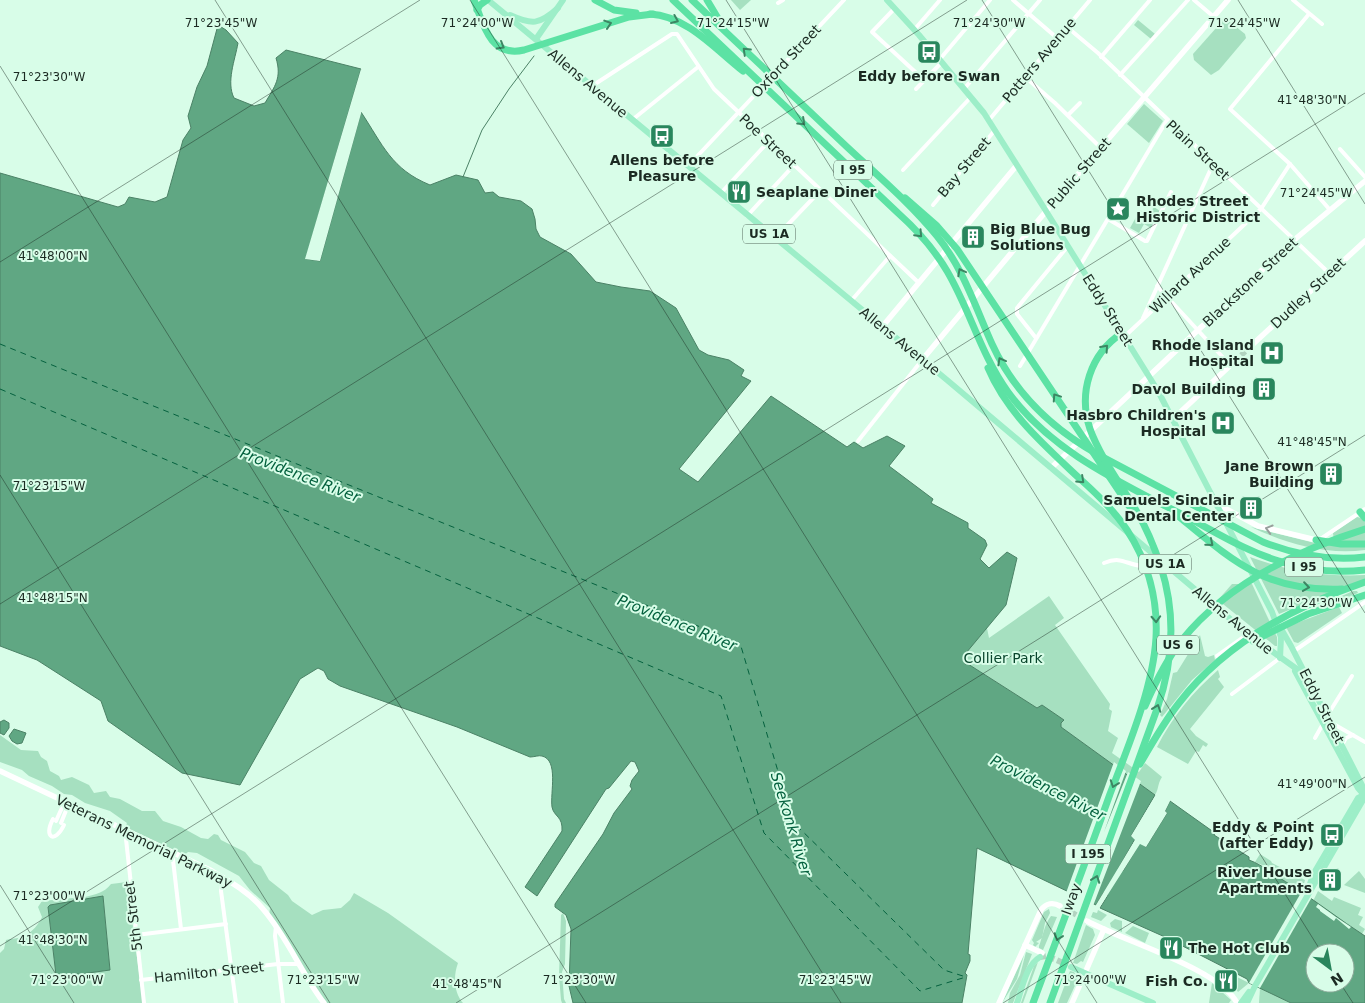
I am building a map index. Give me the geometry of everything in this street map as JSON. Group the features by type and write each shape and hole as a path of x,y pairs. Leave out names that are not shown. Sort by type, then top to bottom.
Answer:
{"highway":[{"path":"474,0 485,30 494,43 506,50 520,51 629,17 652,14"},
{"path":"477,10 487,0"},
{"path":"595,0 614,10 652,14 672,18 684,24 758,82"},
{"path":"673,0 758,82"},
{"name":"I 95","path":"692,0 926,223 950,253 971,293 994,349 1014,382 1037,410 1068,436 1088,450 1235,529 1270,545 1325,558 1365,556"},
{"path":"707,0 724,30"},
{"name":"I 95","path":"758,82 909,223 936,254 963,303 979,343 992,368 1009,393 1034,422 1060,444 1079,457 1245,548 1272,559 1302,567 1333,571 1365,570"},
{"path":"893,191 921,210 950,239 1150,540"},
{"path":"1123,335 1104,348 1092,366 1088,378 1086,396 1089,424 1097,443 1138,513 1150,540 1163,576 1169,605 1171,634 1167,671 1147,745"},
{"path":"979,343 988,370 999,391 1018,417 1046,447 1103,500 1118,517 1135,543 1149,578 1156,615 1155,646 1150,676 1131,738"},
{"path":"1165,505 1229,558 1255,573 1290,585 1329,589 1365,586"},
{"name":"US 6","path":"1131,738 1165,665 1187,634 1208,612 1238,589 1271,569 1311,548 1364,529"},
{"path":"1316,540 1341,544 1365,544"},
{"name":"US 6","path":"1133,778 1147,745 1174,709 1206,674 1239,645 1319,600 1365,582"},
{"path":"1286,620 1365,595"},
{"name":"Iway","path":"1033,1003 1131,738"},
{"name":"Iway","path":"1050,1003 1133,778"}],"main road":[{"name":"Allens Avenue","path":"487,0 922,360 1248,634 1304,674 1310,683"},
{"path":"536,39 562,0"},
{"name":"Eddy Street","path":"888,0 941,60 995,130 1149,376 1173,418 1275,619 1294,651 1358,788 1365,795"},
{"path":"503,12 525,21 536,22 546,18 558,8"},
{"name":"Eddy Street","path":"1275,619 1281,637 1280,658"},
{"name":"Eddy Street","path":"1291,666 1342,745 1365,795"},
{"path":"1247,1003 1307,894 1314,873 1358,798 1365,795"},
{"path":"1017,1003 1032,964 1041,955"},
{"path":"1072,967 1153,1003"},
{"path":"1239,1003 1255,986"}],"street":[{"path":"778,3 783,0"},
{"path":"914,30 940,0"},
{"path":"916,89 990,0"},
{"path":"1012,0 1057,38"},
{"path":"964,89 1040,0"},
{"name":"Potters Avenue","path":"988,120 1090,0"},
{"path":"1102,57 1150,0"},
{"path":"1120,75 1188,0"},
{"path":"1194,0 1214,17"},
{"name":"Public Street","path":"858,441 922,360 1046,211 1228,0"},
{"path":"1293,0 1322,24"},
{"name":"Oxford Street","path":"688,166 842,1"},
{"path":"895,8 872,32 924,80"},
{"path":"1309,14 1230,109 1290,164 1330,210"},
{"name":"Plain Street","path":"1067,27 1102,57 1329,273"},
{"name":"Poe Street","path":"592,86 672,34 678,34 712,87 919,283"},
{"path":"632,120 698,67"},
{"path":"1025,77 1068,115 1101,148"},
{"path":"903,170 971,97"},
{"path":"1068,115 1080,103"},
{"path":"1020,366 1167,120"},
{"name":"Bay Street","path":"933,205 995,130"},
{"path":"720,194 769,141"},
{"path":"1340,149 1365,179"},
{"path":"1142,320 1213,164"},
{"name":"Willard Avenue","path":"1123,335 1142,320 1261,209 1290,164"},
{"path":"747,216 794,165"},
{"path":"882,327 1018,165"},
{"name":"Blackstone Street","path":"1051,468 1294,240 1365,179"},
{"path":"775,238 820,191"},
{"path":"1108,219 1144,242 1147,242 1171,192"},
{"name":"Dudley Street","path":"1252,345 1365,241"},
{"path":"1036,338 1017,314 1018,306 1068,246"},
{"path":"851,301 890,256"},
{"path":"1157,286 1232,363 1173,418"},
{"path":"1217,504 1258,526 1316,540 1363,513"},
{"path":"1104,563 1113,559 1121,559 1144,566 1156,556"},
{"path":"1294,651 1365,602"},
{"path":"1217,656 1248,634"},
{"path":"1232,694 1276,663 1280,658"},
{"path":"1315,738 1327,721 1352,676"},
{"path":"1327,721 1365,742"},
{"path":"1342,745 1346,738 1353,735"},
{"name":"Veterans Memorial Parkway","path":"0,771 173,853 240,888 258,903 276,926 324,1003"},
{"path":"58,822 67,802"},
{"name":"5th Street","path":"124,830 144,1003"},
{"path":"173,853 181,929"},
{"path":"223,878 221,893 236,1003"},
{"path":"999,1003 1041,910 1048,904 1060,906"},
{"path":"1087,921 1209,976 1239,1003"},
{"path":"136,935 226,924"},
{"path":"276,926 275,936 283,1003"},
{"path":"1072,1003 1104,930"},
{"path":"1025,945 1041,955"},
{"name":"Hamilton Street","path":"141,980 278,964 298,964"}],"green space":[{"path":"731,0 751,0 740,10"},
{"path":"1225,18 1245,34 1246,38 1219,70 1211,75 1194,60 1193,54"},
{"path":"1138,20 1155,34 1151,39 1134,25"},
{"path":"1144,104 1163,121 1149,143 1127,124"},
{"path":"1154,207 1160,211 1151,228 1144,224 1139,233 1130,228 1140,210 1148,215"},
{"path":"1357,517 1365,522 1365,542 1334,541 1333,533"},
{"path":"1251,527 1319,544 1365,546 1365,550 1335,551 1306,547"},
{"path":"1250,557 1278,566 1307,572 1365,575 1365,579 1279,614"},
{"path":"1232,584 1252,584 1277,637 1277,646 1218,600"},
{"path":"1353,591 1358,593 1301,614"},
{"name":"Collier Park","path":"1049,596 1064,618 1055,625 1110,704 1109,709 1112,711 1108,731 1118,738 1112,753 1139,772 1145,763 1162,777 1155,795 1061,727 1061,723 1064,720 1042,705 1037,708 968,664 965,664 965,655 968,650 987,628 989,638"},
{"path":"1339,607 1342,613 1298,643 1294,642 1286,627"},
{"path":"1200,635 1205,656 1214,655 1215,660 1192,680 1162,717 1160,715 1167,699 1173,673 1177,672"},
{"path":"1218,670 1220,677 1218,679 1224,687 1190,729 1196,736 1208,744 1206,747 1203,745 1199,752 1196,751 1188,764 1157,747 1169,725 1184,706"},
{"path":"0,735 21,750 38,751 41,757 47,761 50,771 59,776 61,780 72,777 89,785 94,793 106,791 110,797 120,799 142,811 155,811 163,821 181,827 201,838 208,839 214,834 218,835 221,840 245,852 254,863 261,866 269,880 288,895 292,901 312,915 323,910 341,908 350,900 354,893 388,913 458,963 455,973 455,984 463,1003 324,1003 269,916 270,908 250,890 239,876 197,853 188,852 182,857 124,829 127,823 110,811 85,803 72,795 64,794 52,786 29,776 22,770 0,762"},
{"path":"1260,854 1272,863 1305,880 1302,891 1295,887 1293,890 1262,865 1255,862"},
{"path":"1359,871 1365,879 1365,893 1344,885"},
{"path":"127,882 143,1003 0,1003 0,953 4,949 6,940 25,936 35,928 42,917 38,907 42,901 84,897 85,900 85,897 103,891 111,884","holes":["103,896 110,970 56,975 48,907 50,905"]},
{"path":"1318,891 1332,901 1334,897 1361,908 1358,915 1363,917 1359,925 1365,929 1362,934 1313,901"},
{"path":"1049,909 1050,913 1045,923 1042,938 1036,942 1039,943 1035,947 1032,940 1044,912"},
{"path":"1098,910 1107,915 1101,921 1091,917 1093,912 1097,913"},
{"path":"563,913 566,921 565,964 562,972 566,1003 562,1003 561,1000 559,976 561,915"},
{"path":"1051,916 1057,917 1043,950 1039,946"},
{"path":"1115,919 1122,921 1122,932 1111,927 1110,923"},
{"path":"1086,925 1093,929 1095,935 1083,962 1073,963"},
{"path":"1133,926 1149,933 1145,943 1125,933"},
{"path":"1026,952 1032,954 1013,1003 1008,1003 1010,993 1020,975"},
{"path":"1024,955 1017,979 1002,1003"},
{"path":"1038,962 1023,1003 1021,1003 1034,966"},
{"path":"1070,971 1074,972 1078,979 1067,1003 1058,1003"},
{"path":"1235,976 1249,983 1238,992 1234,986"},
{"path":"1212,983 1231,1000 1229,1003 1209,1003"},
{"path":"1260,988 1291,1003 1259,1003"}],"water":[{"path":"218,25 226,30 238,43 231,78 234,98 254,106 265,103 272,92 278,77 276,58 286,50 361,69 306,259 320,261 361,112 389,155 397,164 417,179 430,185 456,175 478,180 485,193 493,192 499,197 521,201 532,209 536,229 540,237 571,254 596,282 650,291 676,308 699,350 708,355 729,360 744,370 741,376 751,381 679,469 698,482 771,396 847,447 854,442 863,448 887,436 905,446 889,466 933,499 931,503 968,523 968,528 985,540 987,545 980,559 989,568 1007,552 1017,558 1006,605 966,653 963,658 965,664 968,664 1037,708 1042,705 1064,720 1061,723 1061,727 1155,795 1131,836 1135,839 1118,869 1123,871 1140,843 1146,847 1167,813 1165,811 1170,801 1215,833 1214,835 1249,857 1249,860 1291,885 1365,936 1365,1003 1291,1003 1249,983 1247,979 1165,937 1100,908 1108,895 1104,892 1096,905 977,848 968,954 970,955 970,961 965,973 967,975 962,1003 573,1003 569,986 571,929 566,915 555,907 555,904 603,834 614,813 632,789 630,786 632,780 639,771 635,762 631,761 609,788 606,789 537,896 525,887 562,831 560,819 552,807 552,770 547,759 542,756 530,757 457,727 340,686 328,679 324,671 318,668 300,679 240,785 182,773 108,721 101,701 37,660 0,646 0,173 118,207 125,204 129,197 155,202 167,197 183,140 191,128 188,116 197,87 207,66"},
{"path":"4,720 9,723 9,728 4,735 0,733 0,722"},
{"path":"14,729 26,733 22,743 17,744 9,736"},
{"path":"103,896 110,970 56,975 48,907 50,905"}],"pier":[{"path":"361,69 363,70 309,257 318,258 359,112 362,110 320,261 305,259"},
{"path":"1114,762 1126,771 1104,832 1128,772 1141,781 1093,906 1066,893"},
{"path":"1157,793 1158,796 1134,836 1137,840 1121,868 1138,842 1140,841 1145,844 1163,814 1162,811 1168,800 1170,801 1165,811 1167,813 1146,847 1140,844 1098,910 1098,907 1095,907 1096,905 1135,840 1131,836"},
{"path":"1302,891 1312,897 1260,988 1249,983"},
{"path":"1318,904 1351,927 1349,929 1336,918 1334,921 1316,907"}],"waterway":[{"path":"463,177 482,130 534,56"}],"ferry route":[{"path":"0,344 740,643 793,822 944,970 966,977"},
{"path":"0,389 721,696 764,833 920,991 966,977"}],"tunnel":[{"path":"1235,361 1252,345"},
{"path":"1064,908 1087,921"},
{"path":"1040,957 1047,956 1068,965"}],"place":[{"name":"Eddy before Swan","path":"929,52"},
{"name":"Allens before Pleasure","path":"662,136"},
{"name":"Seaplane Diner","path":"739,192"},
{"name":"Rhodes Street Historic District","path":"1118,209"},
{"name":"Big Blue Bug Solutions","path":"973,237"},
{"name":"Rhode Island Hospital","path":"1272,353"},
{"name":"Davol Building","path":"1264,389"},
{"name":"Hasbro Children's Hospital","path":"1223,423"},
{"name":"Jane Brown Building","path":"1331,474"},
{"name":"Samuels Sinclair Dental Center","path":"1251,508"},
{"name":"Eddy & Point (after Eddy)","path":"1332,835"},
{"name":"River House Apartments","path":"1330,880"},
{"name":"The Hot Club","path":"1171,948"},
{"name":"Fish Co.","path":"1226,981"}],"water label":[{"name":"Providence River","path":"300,475"},
{"name":"Providence River","path":"677,623"},
{"name":"Providence River","path":"1048,788"},
{"name":"Seekonk River","path":"791,824"}]}
